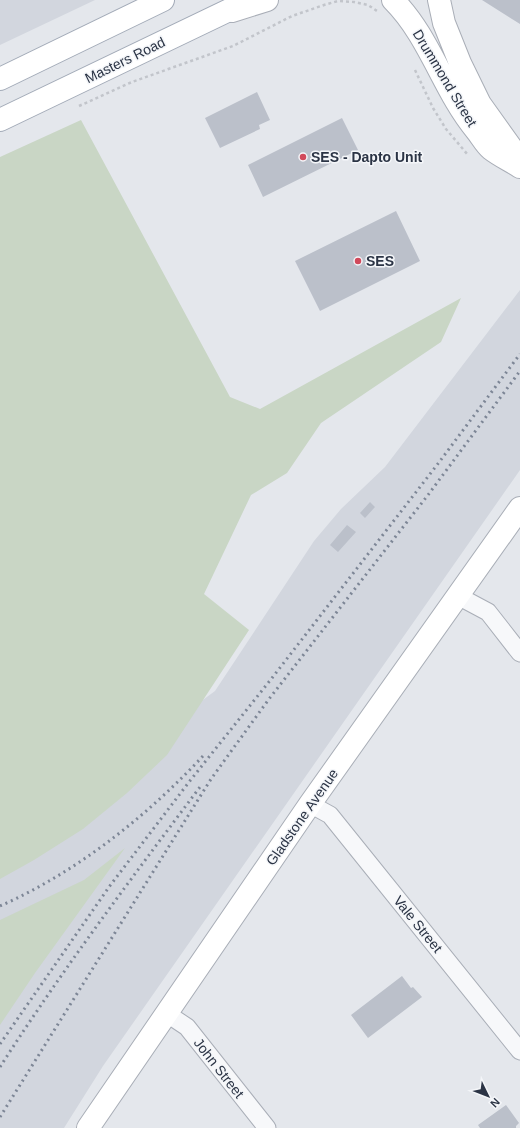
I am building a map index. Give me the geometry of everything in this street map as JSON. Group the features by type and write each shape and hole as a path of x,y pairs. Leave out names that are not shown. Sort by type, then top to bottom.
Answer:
{"main road":[{"path":"0,79 164,0"},
{"name":"Masters Road","path":"0,120 250,0"},
{"path":"220,14 267,0"},
{"name":"Drummond Street","path":"439,0 444,23 460,63 480,104 520,160"},
{"name":"Drummond Street","path":"386,7 403,10 414,25 454,98 469,122 491,149 520,167"},
{"name":"Gladstone Avenue","path":"88,1128 310,804 520,508"}],"street":[{"path":"458,596 488,612 520,653"},
{"name":"Vale Street","path":"310,804 330,815 520,1051"},
{"name":"John Street","path":"166,1013 187,1027 267,1128"}],"path":[{"path":"76,107 132,82 233,46 292,16 324,5 338,1 386,7"},
{"path":"415,69 433,108 446,129 471,158"}],"shaded area":[{"path":"0,0 95,0 0,45"},
{"path":"520,290 520,470 103,1066 64,1128 0,1128 0,842 22,833 215,691 314,541 341,509 385,467"}],"green space":[{"path":"81,120 230,397 260,409 461,298 441,342 321,423 287,473 251,495 204,594 249,630 167,755 127,793 83,829 34,860 0,879 0,157"},
{"path":"125,848 35,973 0,1025 0,920 84,880"}],"building":[{"path":"482,0 520,0 520,24"},
{"path":"257,92 270,120 259,125 260,129 220,148 205,118"},
{"name":"SES - Dapto Unit","path":"342,118 358,150 263,197 248,165"},
{"name":"SES","path":"396,211 420,261 320,311 295,261"},
{"path":"370,502 375,507 365,518 360,513"},
{"path":"347,525 356,532 338,552 330,545"},
{"path":"402,976 411,988 413,987 422,997 368,1038 351,1015"},
{"path":"506,1105 519,1123 516,1128 480,1128 478,1125"}],"railway":[{"path":"0,1044 109,887 189,782 272,678 437,465 520,354"},
{"path":"0,1117 211,779 269,699 428,495 520,371"},
{"path":"0,906 56,877 109,841 158,800 203,756"},
{"path":"0,1067 72,960 200,787"}],"place":[{"name":"SES - Dapto Unit","path":"303,157"},
{"name":"SES","path":"358,261"}]}
